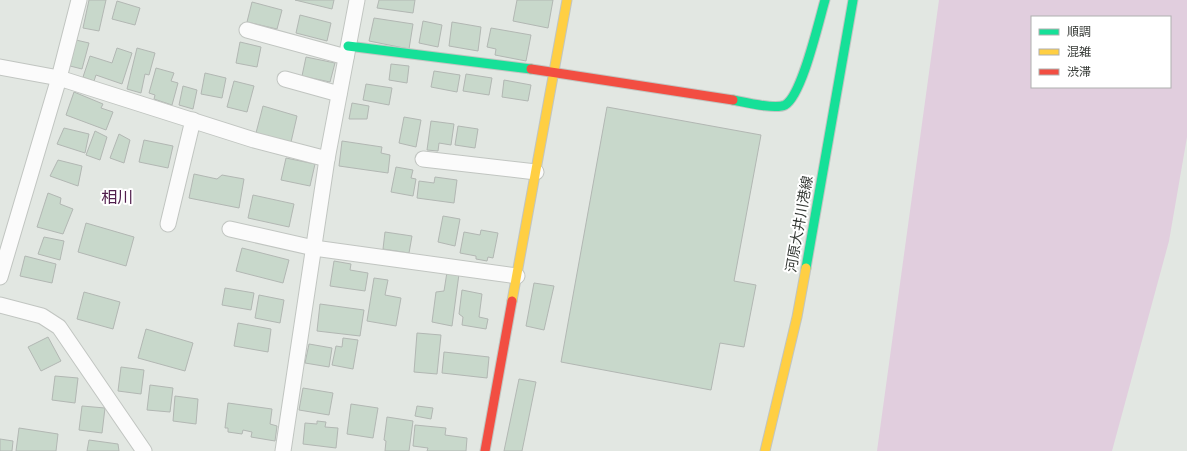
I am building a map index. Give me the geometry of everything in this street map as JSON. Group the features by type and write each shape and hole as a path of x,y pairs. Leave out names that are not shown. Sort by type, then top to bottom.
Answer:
{"street":[{"path":"0,277 59,78 79,0"},
{"path":"283,451 327,159 357,0"},
{"path":"485,451 567,0"},
{"path":"247,30 347,51 554,72 774,107 785,105 796,92 809,58 825,0"},
{"name":"河原大井川港線","path":"765,451 797,317 852,0"},
{"path":"0,67 59,78 254,140 327,159"},
{"path":"284,79 339,94"},
{"path":"168,224 193,120"},
{"path":"424,159 536,172"},
{"path":"230,229 314,248 517,276"},
{"path":"0,306 42,316 59,327 144,451"}],"shaded area":[{"path":"939,0 1187,0 1187,137 1169,241 1112,451 877,451"}],"building":[{"path":"89,0 106,0 99,31 83,28"},
{"path":"295,0 334,0 332,9"},
{"path":"379,0 415,0 413,13 377,8"},
{"path":"517,0 553,0 548,28 513,21"},
{"path":"117,1 140,8 135,25 112,19"},
{"path":"252,2 282,10 277,29 247,22"},
{"path":"300,15 331,23 327,41 296,33"},
{"path":"374,18 413,24 409,49 369,41"},
{"path":"423,21 442,25 438,47 419,43"},
{"path":"452,22 481,27 478,51 449,46"},
{"path":"491,28 531,35 526,61 495,55 496,49 487,47"},
{"path":"76,40 89,43 82,69 70,66"},
{"path":"240,42 261,47 257,67 236,63"},
{"path":"117,48 132,53 122,84 96,75 94,81 83,77 90,56 112,63"},
{"path":"137,48 155,53 149,75 145,74 141,93 127,89"},
{"path":"306,57 335,63 330,82 302,76"},
{"path":"391,64 409,66 407,83 389,80"},
{"path":"156,68 174,73 171,81 178,83 172,105 154,99 155,95 149,93"},
{"path":"434,71 460,75 457,92 431,87"},
{"path":"205,73 226,78 222,98 201,94"},
{"path":"466,74 492,78 489,95 463,91"},
{"path":"504,80 531,85 528,101 502,97"},
{"path":"234,81 254,86 247,112 227,107"},
{"path":"366,84 392,88 389,105 363,100"},
{"path":"183,86 197,90 193,109 179,105"},
{"path":"74,92 103,104 101,108 113,112 106,130 66,115"},
{"path":"352,103 369,106 367,119 349,119"},
{"path":"263,106 297,116 291,142 256,133"},
{"path":"607,107 761,135 734,281 756,285 744,347 720,343 711,390 561,362"},
{"path":"404,117 421,120 416,147 399,143"},
{"path":"431,121 454,124 451,145 439,143 438,151 427,150"},
{"path":"458,126 478,129 475,148 455,145"},
{"path":"64,128 89,134 85,153 57,144"},
{"path":"95,131 107,137 100,160 86,155"},
{"path":"119,134 130,140 124,163 110,158"},
{"path":"144,140 173,146 168,168 139,162"},
{"path":"342,141 382,147 381,153 390,155 388,173 339,166"},
{"path":"286,158 315,164 310,186 281,180"},
{"path":"58,160 82,166 78,186 50,176"},
{"path":"396,167 413,170 411,178 416,179 413,196 391,192"},
{"path":"194,174 217,179 222,175 244,179 239,208 189,198"},
{"path":"435,177 457,180 454,203 417,198 419,181 434,183"},
{"path":"48,193 61,198 60,204 73,209 63,234 37,227"},
{"path":"253,195 294,204 289,227 248,218"},
{"path":"443,216 460,219 455,246 438,242"},
{"path":"86,223 134,237 126,266 78,252"},
{"path":"481,230 498,233 493,258 488,257 487,261 476,259 476,256 460,253 464,232 480,235"},
{"path":"385,232 412,236 409,253 383,249"},
{"path":"44,237 64,241 60,260 38,254"},
{"path":"242,248 289,260 283,283 236,271"},
{"path":"25,256 56,264 52,283 20,276"},
{"path":"334,261 351,264 350,270 368,273 365,291 330,286"},
{"path":"447,272 459,274 452,326 432,322 436,292 444,291"},
{"path":"374,278 388,280 385,295 401,298 396,326 367,321"},
{"path":"534,283 554,286 544,330 526,326"},
{"path":"225,288 254,293 251,310 222,305"},
{"path":"462,290 482,294 479,317 488,319 486,329 462,325 463,317 459,314"},
{"path":"84,292 120,302 113,329 77,319"},
{"path":"259,295 284,300 280,323 255,318"},
{"path":"320,304 364,310 360,336 317,331"},
{"path":"238,323 271,329 268,352 234,346"},
{"path":"146,329 193,343 185,371 138,358"},
{"path":"417,333 441,335 437,374 414,372"},
{"path":"48,337 61,361 41,371 28,347"},
{"path":"343,338 358,340 353,369 332,365 336,346 342,347"},
{"path":"309,344 332,348 329,367 305,363"},
{"path":"444,352 489,357 487,378 442,373"},
{"path":"121,367 144,370 141,394 118,391"},
{"path":"55,376 78,378 75,403 52,400"},
{"path":"519,379 536,382 522,451 504,451"},
{"path":"150,385 173,388 170,412 147,410"},
{"path":"303,388 333,393 329,415 299,410"},
{"path":"175,396 198,399 196,424 173,421"},
{"path":"228,403 272,409 270,424 277,426 275,441 251,437 252,432 243,430 242,434 228,432 228,428 225,428"},
{"path":"351,404 378,408 373,438 347,434"},
{"path":"82,406 105,408 102,433 79,430"},
{"path":"417,406 433,408 431,419 415,416"},
{"path":"387,417 413,421 409,451 385,451 386,441 384,440"},
{"path":"317,421 326,422 325,427 338,428 336,448 303,444 305,423 317,424"},
{"path":"415,425 446,428 445,435 467,438 466,451 427,451 428,448 413,446"},
{"path":"19,428 58,434 56,451 16,451"},
{"path":"0,439 13,441 12,451 0,451"},
{"path":"89,440 118,444 119,451 87,451"}],"traffic: fast":[{"path":"733,100 774,107 785,105 791,99 798,88 804,73 825,0"},
{"path":"806,268 853,0"},
{"path":"348,46 531,69"}],"traffic: slow":[{"path":"512,301 567,0"},
{"path":"765,451 797,317 806,268"}],"traffic: jam":[{"path":"531,69 733,100"},
{"path":"485,451 512,301"}],"district":[{"name":"相川","path":"117,197"}]}
